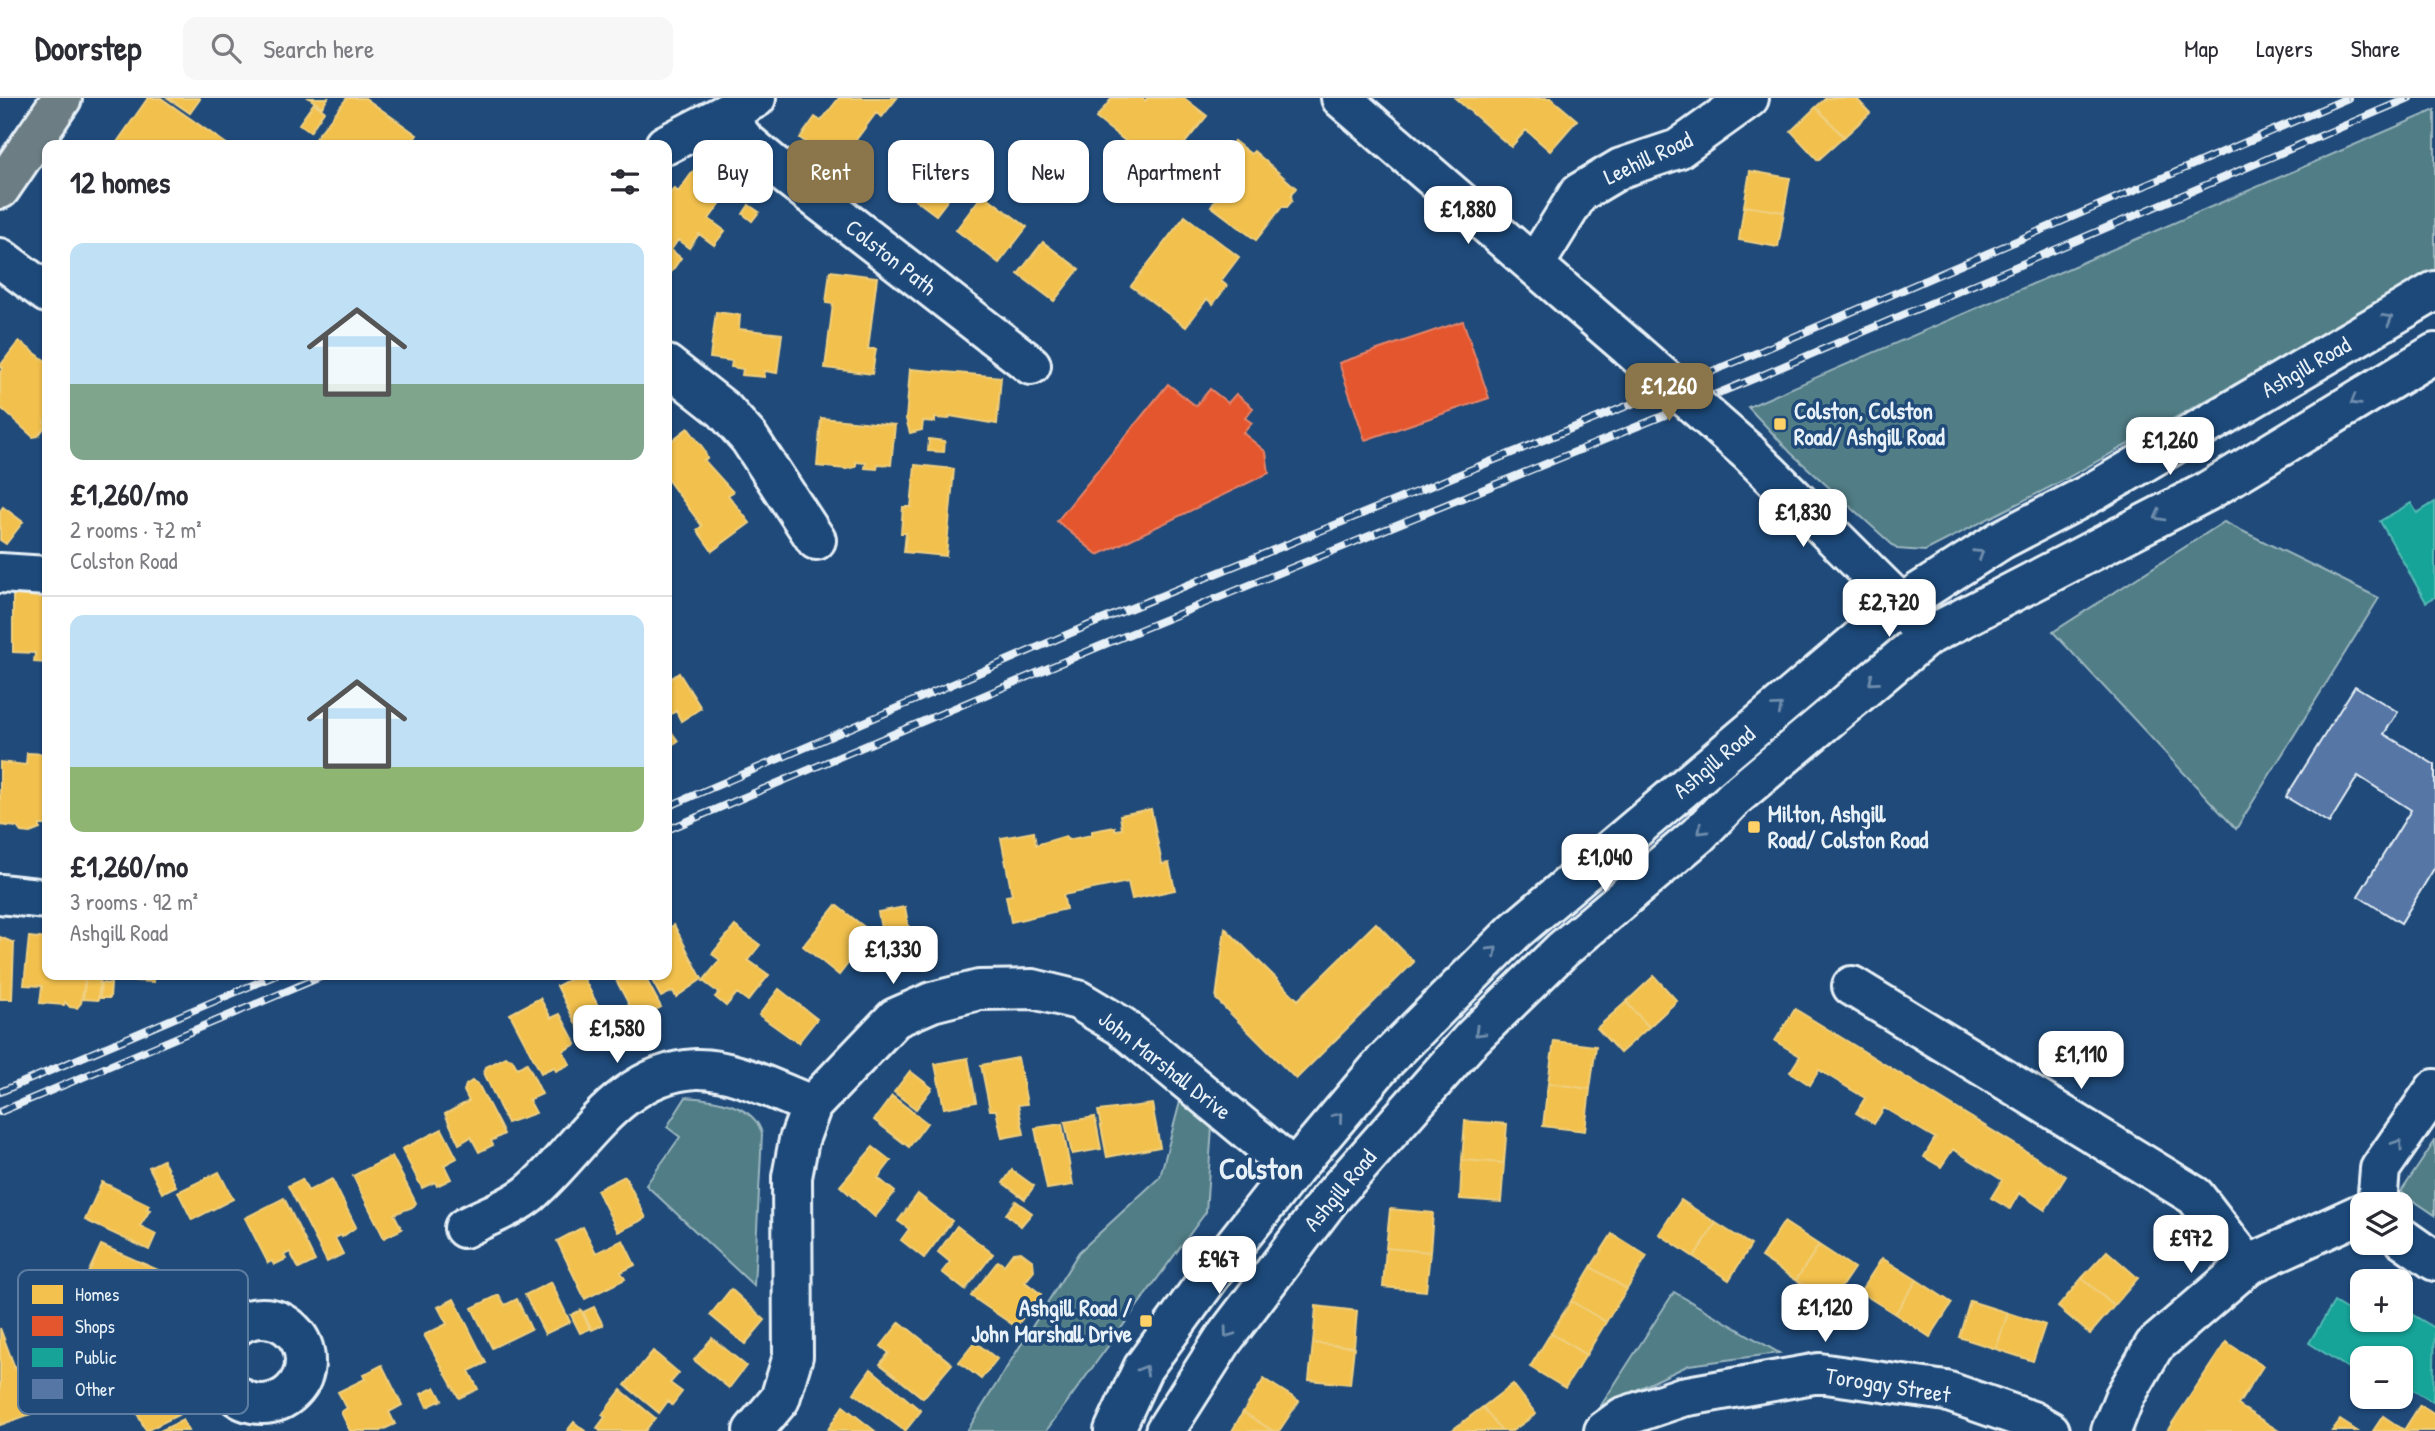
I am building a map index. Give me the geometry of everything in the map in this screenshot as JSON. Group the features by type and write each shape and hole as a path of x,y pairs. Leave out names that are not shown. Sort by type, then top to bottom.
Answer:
{"main road":[{"path":"0,189 62,98"}],"street":[{"path":"1343,98 1747,451 1901,604 1926,638"},
{"name":"Leehill Road","path":"1535,264 1579,193 1620,168 1678,149 1749,98"},
{"path":"672,141 740,106"},
{"name":"Colston Path","path":"740,106 745,141 1031,365"},
{"path":"0,258 42,289"},
{"name":"Ashgill Road","path":"1114,1431 1143,1368 1216,1268 1294,1170 1385,1061 1515,931 1901,604 2001,540 2093,492 2435,291"},
{"name":"Ashgill Road","path":"1165,1431 1223,1340 1329,1200 1474,1037 1562,950 1698,835 1734,798 1926,638 2206,492 2435,354"},
{"path":"672,369 724,410 741,429 816,540"},
{"path":"0,573 42,576"},
{"path":"0,894 42,898"},
{"path":"1852,986 2195,1196 2248,1265"},
{"name":"John Marshall Drive","path":"753,1431 780,1399 793,1356 792,1177 799,1140 812,1105 846,1066 895,1018 932,1002 979,990 1032,989 1078,1000 1121,1027 1294,1170"},
{"path":"464,1228 528,1195 597,1120 629,1093 660,1076 697,1069 732,1075 812,1105"},
{"path":"2378,1192 2381,1169 2435,1089"},
{"path":"2111,1431 2124,1398 2154,1346 2248,1265 2350,1218"},
{"path":"2413,1245 2435,1261"},
{"name":"Torogay Street","path":"1604,1431 1623,1418 1682,1397 1819,1373 1946,1391 2032,1421 2050,1431"}],"green space":[{"path":"2435,110 2435,272 2060,482 1925,551 1897,549 1791,453 1748,407"},
{"path":"2224,522 2379,598 2236,829 2053,632"},
{"path":"686,1097 708,1099 742,1110 758,1124 762,1134 754,1286 646,1185 680,1137 667,1127"},
{"path":"1181,1098 1212,1127 1206,1212 1046,1431 967,1431 1079,1252 1160,1177"},
{"path":"2435,1141 2435,1215 2413,1200 2413,1192 2401,1192"},
{"path":"1674,1292 1779,1353 1689,1365 1600,1407"}],"building: Homes":[{"path":"148,98 161,98 221,140 119,140"},
{"path":"168,98 199,98 200,99 190,113"},
{"path":"309,98 328,98 322,107"},
{"path":"347,98 365,98 417,135 414,140 314,140"},
{"path":"839,98 897,98 882,117 876,113 856,140 800,138 815,117 821,121"},
{"path":"1112,98 1142,98 1145,101 1147,98 1184,98 1207,116 1187,140 1124,140 1096,118"},
{"path":"1455,98 1551,98 1577,120 1550,151 1526,130 1511,147"},
{"path":"1826,98 1856,98 1870,113 1844,137 1816,107"},
{"path":"314,103 324,111 310,132 299,124"},
{"path":"1816,107 1844,137 1818,160 1791,131"},
{"path":"1245,149 1251,154 1254,151 1296,188 1291,195 1292,201 1287,207 1282,207 1256,240 1211,206 1213,203 1245,203"},
{"path":"1750,171 1790,178 1784,212 1744,206"},
{"path":"693,172 693,203 721,203 709,219 725,231 714,245 699,234 689,248 678,240 672,249 674,188 678,192"},
{"path":"994,202 1027,227 999,263 956,230 976,203"},
{"path":"920,203 945,203 936,215"},
{"path":"749,205 759,212 752,221 743,214"},
{"path":"1744,206 1784,212 1778,247 1739,240"},
{"path":"1185,216 1239,257 1221,281 1227,286 1213,304 1207,299 1186,327 1131,286"},
{"path":"1043,242 1079,269 1054,301 1018,274"},
{"path":"672,251 681,258 672,271"},
{"path":"830,271 877,277 868,349 876,349 872,374 825,368 833,304 826,303"},
{"path":"716,312 740,315 739,329 782,334 777,373 765,371 764,377 742,375 743,369 731,367 732,361 710,358"},
{"path":"19,341 42,358 42,431 38,436 33,437 0,407 0,372 3,368 0,366"},
{"path":"910,369 1001,377 997,424 950,416 949,419 935,418 935,422 923,421 922,430 910,433 906,419"},
{"path":"821,418 895,425 891,465 878,464 877,469 865,468 866,463 856,462 856,467 846,469 817,466"},
{"path":"688,428 703,448 707,458 704,460 733,492 728,495 750,523 712,551 697,530 702,526 672,486 672,440"},
{"path":"929,439 945,441 944,452 928,451"},
{"path":"915,465 954,469 946,556 904,552 906,533 901,533 903,507 911,507"},
{"path":"3,507 23,522 6,544 0,540 0,511"},
{"path":"13,592 42,594 42,663 34,662 35,653 13,652"},
{"path":"679,673 701,708 681,721 676,711 672,714 672,678"},
{"path":"672,733 678,741 672,745"},
{"path":"27,753 42,754 42,825 40,829 30,833 21,832 17,827 0,825 0,762 26,765"},
{"path":"1151,809 1162,864 1169,863 1175,890 1132,899 1128,882 1063,895 1066,909 1011,922 1006,896 1012,895 1001,838 1034,832 1036,845 1066,836 1067,840 1092,835 1092,831 1115,827 1115,830 1122,829 1120,815"},
{"path":"836,905 872,933 839,975 803,946"},
{"path":"905,907 913,952 886,957 878,912"},
{"path":"1376,923 1414,962 1296,1079 1216,999 1225,928 1298,1000"},
{"path":"674,925 702,979 676,997 673,991 661,997 652,980 672,980"},
{"path":"735,926 760,945 748,960 769,975 748,1001 737,993 726,1006 715,997 719,993 703,981 720,960 712,954"},
{"path":"0,937 14,943 12,999 0,999"},
{"path":"29,937 42,938 42,980 85,980 81,1003 77,1008 70,1007 65,1002 64,1005 40,1003 42,986 24,985"},
{"path":"1654,976 1677,1001 1649,1027 1626,1002"},
{"path":"85,980 100,980 98,1000 83,999"},
{"path":"119,980 154,980 154,982"},
{"path":"568,980 585,980 611,1031 586,1044 557,986"},
{"path":"616,980 647,980 661,1007 637,1020"},
{"path":"101,983 111,984 110,998 100,998"},
{"path":"779,989 817,1019 798,1043 759,1015"},
{"path":"540,998 551,1018 560,1014 576,1044 563,1051 570,1064 556,1071 554,1067 541,1073 510,1014"},
{"path":"1626,1002 1649,1027 1620,1053 1597,1028"},
{"path":"1795,1009 2066,1176 2045,1210 2019,1193 2010,1209 1991,1198 2002,1180 1953,1149 1941,1167 1924,1157 1935,1138 1884,1108 1874,1124 1856,1113 1865,1098 1819,1070 1810,1085 1790,1072 1800,1056 1775,1041"},
{"path":"1554,1041 1596,1046 1590,1089 1548,1083"},
{"path":"506,1057 512,1059 517,1068 527,1063 542,1094 529,1100 536,1113 507,1123 484,1073 486,1067"},
{"path":"968,1058 976,1102 944,1108 935,1064"},
{"path":"1018,1058 1027,1104 1018,1105 1024,1134 1002,1138 996,1110 990,1110 981,1065"},
{"path":"910,1071 932,1088 916,1109 894,1092"},
{"path":"472,1081 478,1084 504,1134 491,1141 493,1145 479,1152 471,1137 459,1144 445,1114 469,1101 464,1091 466,1085"},
{"path":"1548,1083 1590,1089 1585,1131 1543,1126"},
{"path":"892,1096 927,1123 909,1147 874,1120"},
{"path":"1152,1104 1160,1147 1107,1157 1098,1111"},
{"path":"1095,1117 1101,1149 1072,1154 1065,1122"},
{"path":"1465,1121 1507,1124 1504,1163 1462,1160"},
{"path":"1062,1124 1073,1185 1047,1189 1035,1128"},
{"path":"442,1129 457,1158 444,1165 451,1179 437,1186 435,1182 422,1188 402,1149"},
{"path":"873,1147 891,1161 878,1178 895,1192 875,1217 840,1186"},
{"path":"392,1156 416,1203 413,1207 394,1214 402,1229 384,1238 353,1176"},
{"path":"163,1160 176,1186 162,1193 149,1167"},
{"path":"1462,1160 1504,1163 1501,1202 1460,1199"},
{"path":"1012,1170 1034,1186 1025,1199 1003,1183"},
{"path":"219,1172 233,1199 192,1220 178,1192"},
{"path":"625,1176 646,1218 618,1232 597,1190"},
{"path":"302,1179 308,1191 332,1179 356,1227 342,1237 341,1235 335,1238 343,1254 327,1262 288,1186"},
{"path":"102,1182 149,1205 147,1209 150,1210 140,1226 156,1234 149,1250 85,1220"},
{"path":"918,1194 952,1221 924,1258 901,1240 909,1229 898,1221"},
{"path":"284,1198 315,1261 299,1269 290,1252 284,1255 286,1259 274,1265 272,1261 268,1263 245,1218"},
{"path":"1681,1200 1716,1223 1694,1257 1659,1234"},
{"path":"1016,1201 1032,1213 1021,1226 1006,1214"},
{"path":"1390,1209 1433,1213 1430,1252 1386,1248"},
{"path":"1784,1222 1819,1245 1796,1280 1761,1257"},
{"path":"1716,1223 1751,1245 1729,1280 1694,1257"},
{"path":"957,1226 993,1254 965,1290 942,1272 950,1262 938,1252"},
{"path":"583,1227 596,1253 623,1240 635,1265 621,1272 625,1279 585,1299 557,1241"},
{"path":"1612,1234 1647,1256 1627,1289 1591,1267"},
{"path":"101,1245 158,1270 89,1270"},
{"path":"1819,1245 1854,1268 1831,1302 1796,1280"},
{"path":"1386,1248 1430,1252 1426,1291 1383,1287"},
{"path":"2107,1251 2138,1278 2114,1306 2082,1278"},
{"path":"1021,1252 1033,1261 1034,1271 1025,1282 1041,1294 1016,1327 971,1296 998,1261 1004,1265 1013,1253"},
{"path":"1882,1258 1917,1280 1895,1314 1860,1292"},
{"path":"1591,1267 1627,1289 1606,1322 1571,1301"},
{"path":"2082,1278 2114,1306 2090,1334 2058,1307"},
{"path":"1917,1280 1952,1303 1930,1337 1895,1314"},
{"path":"551,1282 570,1322 545,1334 525,1295"},
{"path":"731,1289 765,1320 745,1344 710,1315"},
{"path":"499,1295 505,1305 517,1299 531,1329 492,1348 472,1308"},
{"path":"454,1299 486,1363 469,1371 478,1389 459,1398 424,1335 447,1324 438,1307"},
{"path":"1571,1301 1606,1322 1586,1355 1551,1333"},
{"path":"1970,1301 2008,1313 1996,1349 1959,1337"},
{"path":"1316,1306 1357,1311 1354,1347 1313,1343"},
{"path":"594,1307 603,1325 592,1330 583,1312"},
{"path":"581,1310 590,1329 580,1333 571,1315"},
{"path":"2008,1313 2045,1325 2033,1361 1996,1349"},
{"path":"900,1322 952,1364 923,1398 880,1364 889,1353 881,1346"},
{"path":"0,1328 15,1368 18,1367 18,1414 31,1414 0,1425"},
{"path":"1551,1333 1586,1355 1565,1388 1530,1367"},
{"path":"712,1338 746,1366 729,1388 694,1360"},
{"path":"975,1342 997,1359 981,1379 959,1362"},
{"path":"2226,1342 2263,1366 2238,1405 2279,1431 2167,1431"},
{"path":"1313,1343 1354,1347 1350,1384 1309,1380"},
{"path":"653,1351 679,1373 670,1383 682,1392 672,1405 668,1401 659,1413 625,1385"},
{"path":"382,1365 402,1405 389,1412 395,1424 380,1431 350,1431 341,1412 347,1408 338,1392 365,1379 363,1375"},
{"path":"871,1369 921,1411 905,1431 854,1393"},
{"path":"1264,1379 1299,1401 1279,1431 1273,1431 1243,1412"},
{"path":"1513,1384 1536,1414 1512,1431 1501,1431 1483,1407"},
{"path":"435,1387 442,1400 427,1407 421,1394"},
{"path":"621,1390 655,1418 645,1431 600,1431 597,1428 605,1417 602,1415"},
{"path":"2420,1405 2435,1415 2435,1431 2373,1431 2383,1416 2404,1430"},
{"path":"843,1406 875,1431 827,1431"},
{"path":"1483,1407 1501,1431 1452,1430"},
{"path":"1243,1412 1273,1431 1232,1431"},
{"path":"137,1414 180,1414 146,1431"},
{"path":"183,1420 189,1431 160,1431"},
{"path":"2340,1420 2357,1431 2332,1431"},
{"path":"574,1422 585,1431 567,1431"}],"building: Shops":[{"path":"1463,321 1489,398 1365,440 1339,363"},
{"path":"1168,384 1196,406 1210,389 1228,403 1236,394 1253,408 1245,418 1252,423 1243,433 1266,452 1269,473 1098,555 1057,521"}],"building: Public":[{"path":"2435,502 2435,597 2426,602 2380,521 2411,503 2417,513"},
{"path":"2334,1302 2350,1312 2350,1332 2413,1332 2413,1315 2435,1328 2433,1402 2413,1390 2413,1346 2350,1346 2350,1369 2309,1343"}],"building: Other":[{"path":"2355,686 2398,712 2384,734 2435,765 2435,867 2401,923 2358,896 2411,810 2358,776 2329,823 2286,797"}],"railway":[{"path":"672,805 1087,626 1747,357 2348,98"},
{"path":"672,828 1098,647 1758,377 2409,98"},
{"path":"0,1092 264,980"},
{"path":"0,1112 313,980"}],"place":[{"name":"Colston, Colston Road/ Ashgill Road","path":"1780,424"},
{"name":"Milton, Ashgill Road/ Colston Road","path":"1754,827"},
{"name":"Ashgill Road / John Marshall Drive","path":"1146,1321"}],"district":[{"name":"Colston","path":"1261,1169"}]}
